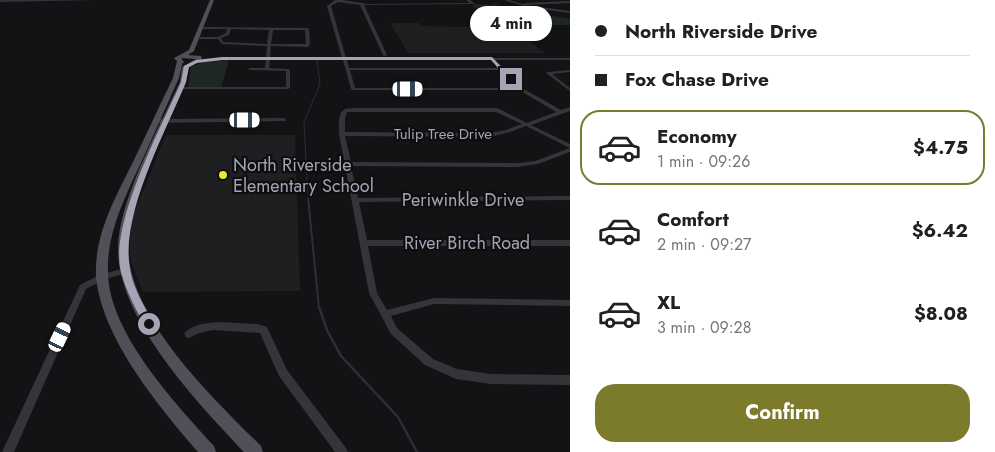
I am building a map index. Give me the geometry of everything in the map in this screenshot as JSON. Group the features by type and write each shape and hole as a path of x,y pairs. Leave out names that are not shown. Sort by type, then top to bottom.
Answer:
{"main road":[{"path":"208,452 168,408 145,375 109,306 102,277 102,254 116,205 181,88 185,67 196,59 212,0"},
{"path":"216,0 192,50 180,59 176,78 132,204 124,248 125,271 139,306 162,344 217,413 255,452"},
{"path":"180,59 196,59"}],"street":[{"path":"0,0 94,0"},
{"path":"66,1 79,0"},
{"path":"468,0 471,5 444,6 362,5 336,0 329,6 353,89 520,89"},
{"path":"378,0 382,5"},
{"path":"408,0 413,5"},
{"path":"438,0 444,6"},
{"path":"506,0 520,5 570,12"},
{"path":"520,5 570,2"},
{"path":"362,5 385,55"},
{"path":"204,28 306,29 308,44 269,47 231,45 222,43 219,39"},
{"path":"200,39 219,39 228,34 229,28"},
{"path":"267,69 270,54 270,28"},
{"path":"343,57 385,55 570,59"},
{"path":"196,59 570,55"},
{"path":"490,57 520,89 560,112"},
{"path":"181,88 288,88 288,70 250,69"},
{"path":"346,69 501,69"},
{"path":"570,71 548,73 570,90"},
{"name":"Tulip Tree Drive","path":"342,134 490,135 508,131 570,109"},
{"path":"570,146 497,110 345,110 342,118 342,134 373,293 394,331 430,362 456,374 473,378 570,380"},
{"path":"161,121 284,120"},
{"path":"348,164 518,165 536,163 570,150"},
{"name":"Periwinkle Drive","path":"355,200 570,198"},
{"name":"River Birch Road","path":"363,243 570,243"},
{"path":"8,452 83,287 102,277 125,271"},
{"path":"385,314 434,302 570,303"},
{"path":"189,334 196,330 207,328 258,328 264,330 283,373 342,452"}],"shaded area":[{"path":"475,4 498,5 570,19 570,25 510,25 492,11 479,10 472,6"},
{"path":"390,23 419,23 422,26 513,28 545,53 408,53"},
{"path":"229,60 221,88 188,88 191,66 211,61"},
{"name":"North Riverside Elementary School","path":"166,135 295,135 300,291 143,292 130,259 130,234 133,215"}],"waterway":[{"path":"308,198 304,122 320,84 317,60"},
{"path":"308,197 319,308"},
{"path":"319,307 327,330 341,356 398,417 417,452"}],"place":[{"name":"North Riverside Elementary School","path":"223,175"}],"route":[{"path":"149,324 131,289 125,271 124,248 126,229 132,204 183,82 185,67 196,61 222,59 492,59 511,79"}]}
